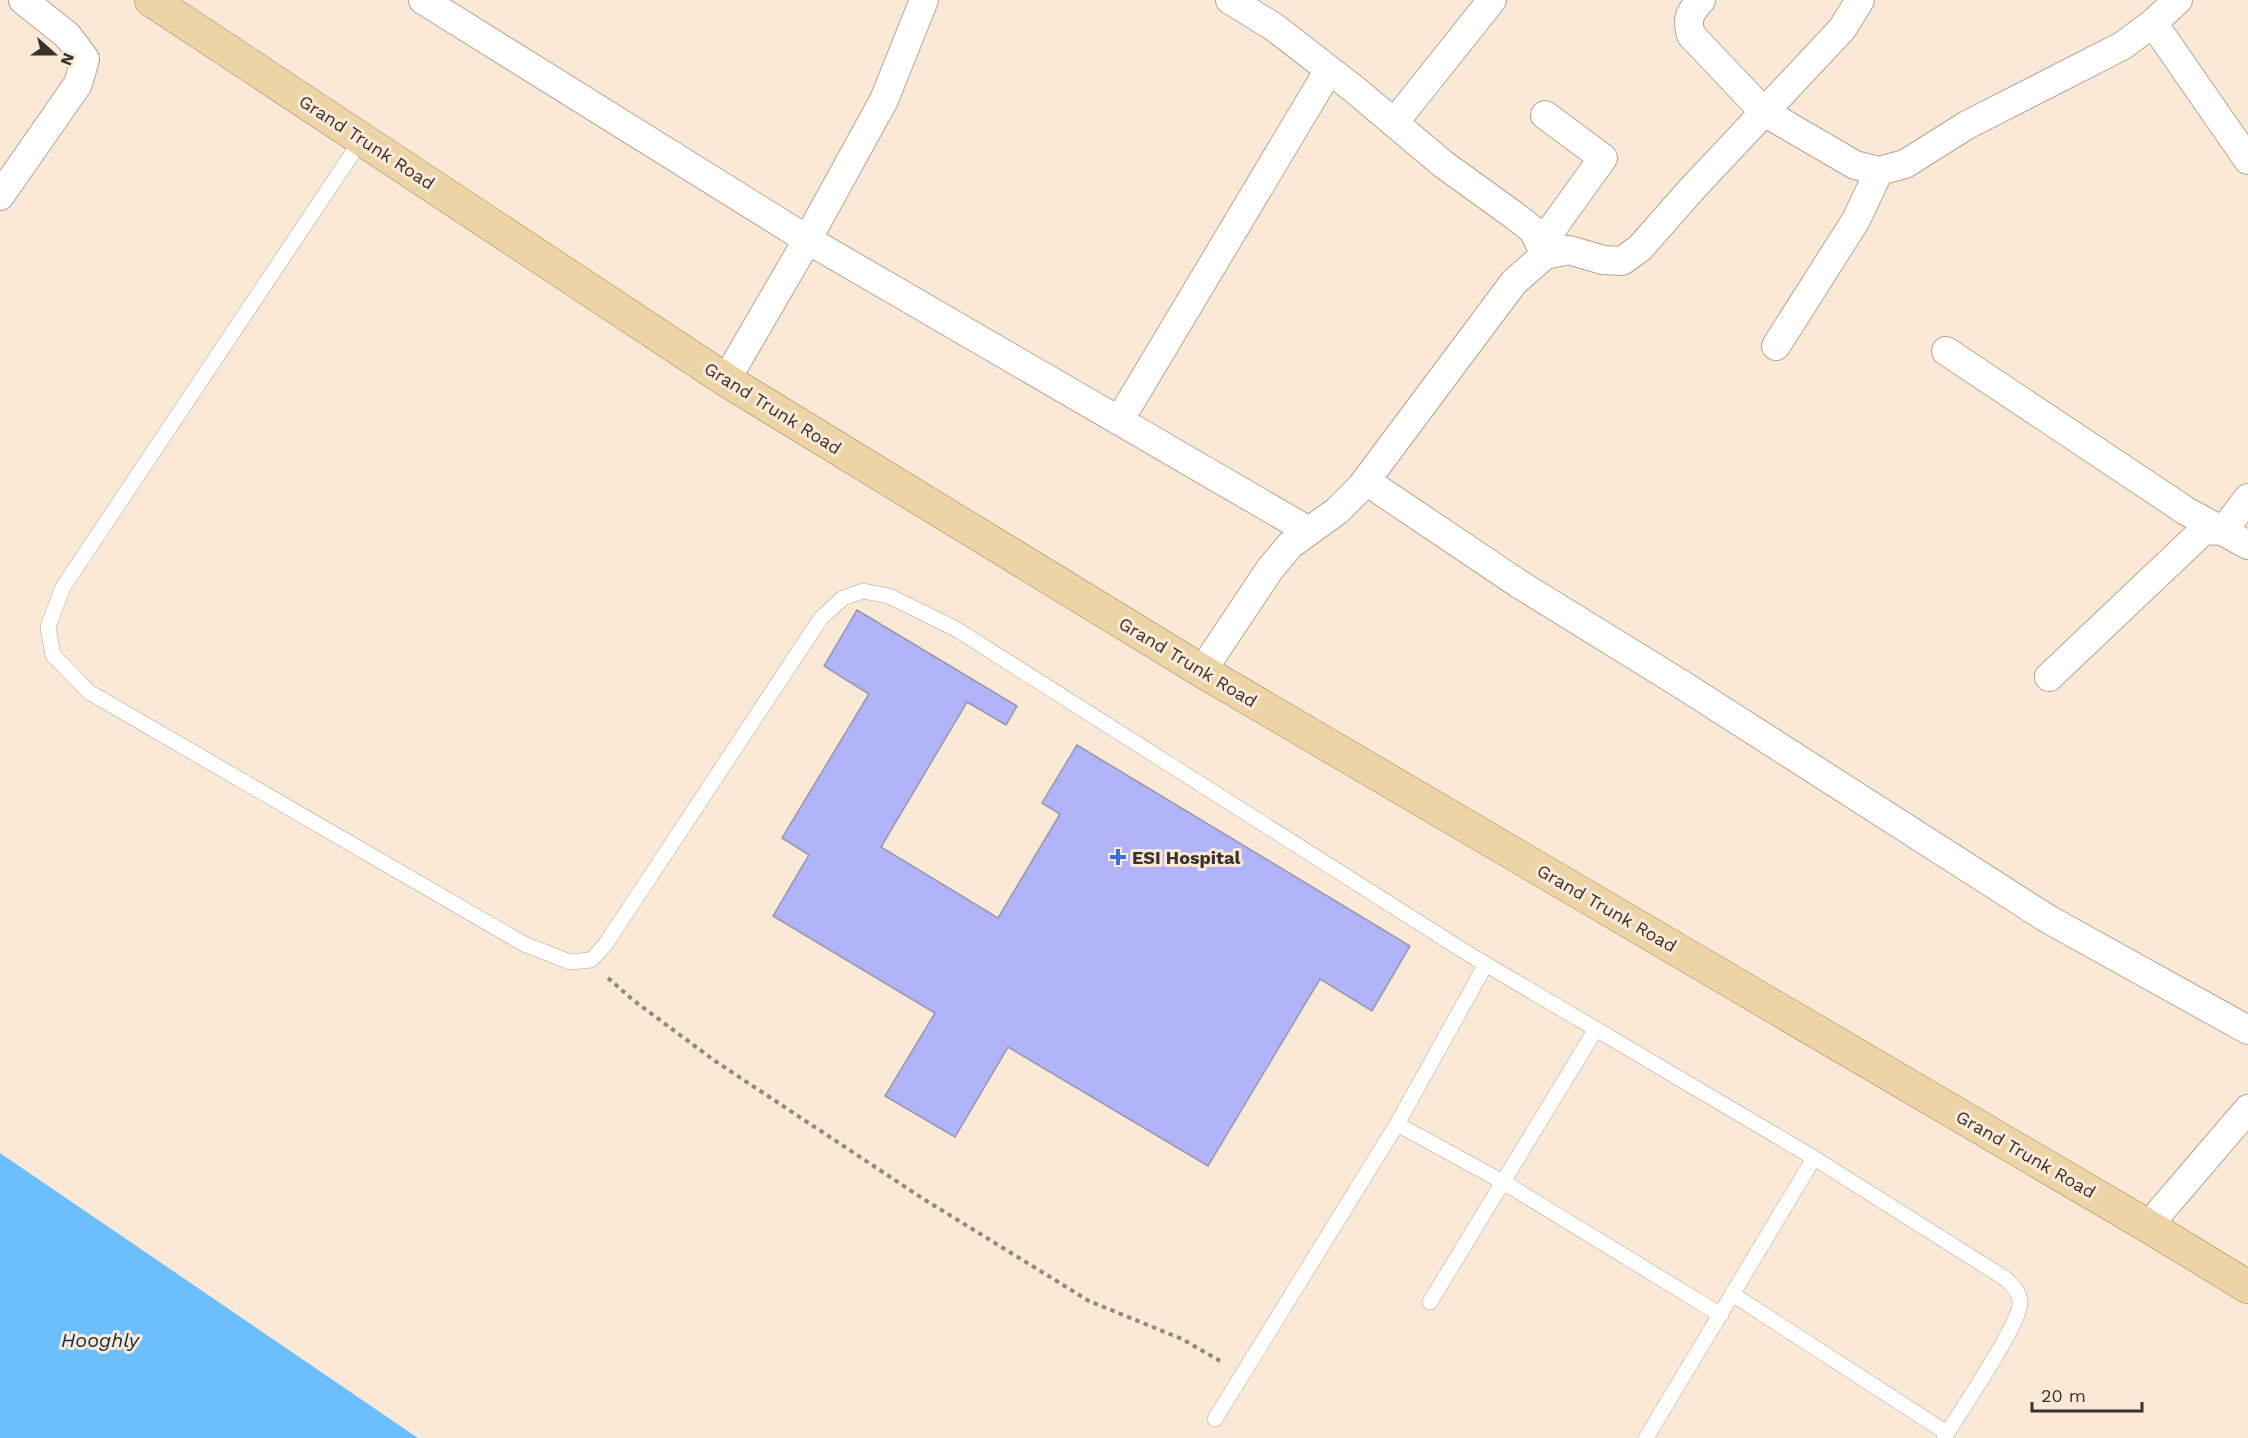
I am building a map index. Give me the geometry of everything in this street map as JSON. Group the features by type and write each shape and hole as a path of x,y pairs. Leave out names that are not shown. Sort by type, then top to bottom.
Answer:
{"main road":[{"name":"Grand Trunk Road","path":"151,0 726,380 1202,671 2148,1226 2248,1287"}],"street":[{"path":"0,196 78,84 85,59 68,36 23,0"},
{"path":"423,0 808,240 1309,531"},
{"path":"726,380 808,240 884,100 924,0"},
{"path":"1230,0 1274,27 1443,164 1533,230 1551,254"},
{"path":"1395,123 1492,0"},
{"path":"1701,0 1691,12 1688,24 1691,35 1764,112 1855,165 1879,171 1905,164 1967,125 2122,46 2153,23 2178,0"},
{"path":"1202,671 1270,569 1290,545 1337,511 1366,481 1514,282 1551,254 1569,250 1603,260 1622,261 1640,248 1842,29 1860,0"},
{"path":"2153,23 2248,159"},
{"path":"1119,421 1329,70"},
{"path":"1545,116 1603,158 1549,233 1551,254"},
{"path":"1776,346 1856,220 1879,171"},
{"path":"1946,351 2186,511 2248,545"},
{"path":"1366,481 1519,585 1681,684 2048,919 2248,1030"},
{"path":"2223,531 2248,498"},
{"path":"2049,676 2204,530 2223,531"},
{"path":"2148,1226 2247,1113"}],"lane":[{"path":"362,139 63,587 48,627 53,655 89,692 524,944 570,962 591,960 605,945 821,618 843,598 863,591 889,596 956,629 1486,964 1814,1158 2006,1279 2017,1291 2020,1304 2011,1330 1946,1436 1732,1294"},
{"path":"1215,1419 1397,1124 1486,964"},
{"path":"1430,1302 1596,1029"},
{"path":"1397,1124 1503,1182 1721,1315"},
{"path":"1646,1438 1814,1158"}],"path":[{"path":"591,960 610,981 633,1000 715,1061 922,1198 1089,1301 1182,1339 1243,1373"}],"water":[{"name":"Hooghly","path":"0,1153 418,1438 0,1438"}],"building":[{"path":"857,610 1017,706 1006,725 967,702 881,847 998,918 1060,814 1042,803 1077,745 1410,946 1372,1011 1320,979 1208,1166 1008,1047 955,1137 885,1096 935,1013 773,916 809,855 782,838 869,694 824,666"}],"place":[{"name":"ESI Hospital","path":"1118,857"}]}
